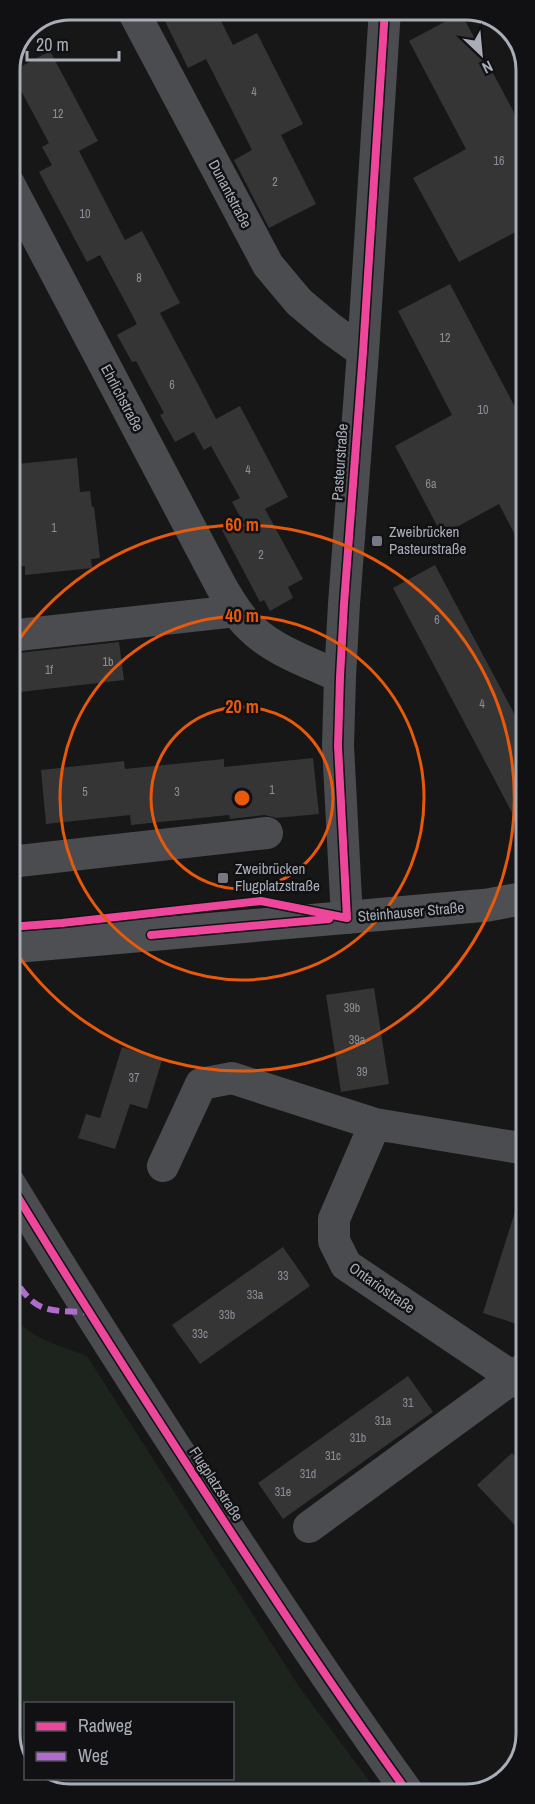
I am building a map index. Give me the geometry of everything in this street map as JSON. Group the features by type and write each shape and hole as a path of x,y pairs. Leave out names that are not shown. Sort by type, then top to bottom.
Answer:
{"main road":[{"name":"Steinhauser Straße","path":"20,946 488,905 516,900"}],"street":[{"name":"Dunantstraße","path":"138,20 268,265 299,302 363,352"},
{"name":"Pasteurstraße","path":"347,918 338,746 340,677 383,20"},
{"name":"Ehrlichstraße","path":"20,205 236,611 250,628 270,644 340,677"},
{"path":"20,635 236,611"},
{"path":"20,861 267,833"},
{"path":"163,1166 201,1084 232,1078 375,1124 516,1147"},
{"name":"Ontariostraße","path":"375,1124 334,1219 334,1241 346,1265 516,1373"},
{"name":"Flugplatzstraße","path":"20,1200 88,1312 227,1526 345,1706 402,1784"},
{"name":"Ontariostraße","path":"309,1527 516,1381"}],"shaded area":[{"path":"20,1323 44,1340 87,1356 300,1688 372,1784 59,1784 48,1780 234,1780 234,1702 24,1702 24,1756 20,1745"}],"building":[{"path":"164,20 220,20 233,45 257,33 303,124 281,135 316,204 269,228 234,160 252,150 206,59 188,68"},
{"path":"448,20 465,20 516,116 516,232 459,262 413,178 466,149 409,41"},
{"path":"50,51 98,141 79,151 125,240 142,231 180,303 160,313 216,419 240,406 288,497 265,509 303,579 288,587 293,598 270,611 264,600 260,602 222,530 242,520 232,502 240,498 211,446 204,450 194,432 175,442 160,415 164,413 136,361 132,362 117,335 137,324 100,255 87,262 39,172 52,165 42,147 49,143 20,89 20,67"},
{"path":"450,284 516,409 516,537 499,504 442,535 395,446 452,415 398,311"},
{"path":"77,458 80,492 90,491 92,507 94,507 100,558 91,559 92,568 25,575 25,566 20,566 20,464"},
{"path":"435,565 516,717 516,820 393,588"},
{"path":"119,642 124,680 20,692 20,653"},
{"path":"313,758 319,814 276,818 265,815 230,819 229,815 131,825 130,815 46,824 41,770 124,761 125,769 224,759 224,767"},
{"path":"374,988 389,1084 341,1092 326,995"},
{"path":"122,1047 162,1060 147,1109 130,1104 115,1149 78,1138 86,1114 100,1118"},
{"path":"516,1209 516,1324 483,1313"},
{"path":"283,1247 310,1286 200,1364 172,1325"},
{"path":"408,1376 433,1412 283,1519 258,1483"},
{"path":"512,1453 516,1457 516,1526 477,1485"}],"marked path":[{"path":"20,1288 41,1307 60,1311 88,1312"}],"cycle path":[{"path":"347,918 338,746 340,677 384,20"},
{"path":"20,926 261,901 347,918"},
{"path":"151,935 329,919"},
{"path":"20,1200 106,1339 231,1532 331,1683 402,1784"}],"place":[{"name":"Zweibrücken Pasteurstraße","path":"377,541"},
{"name":"Zweibrücken Flugplatzstraße","path":"223,878"}]}
